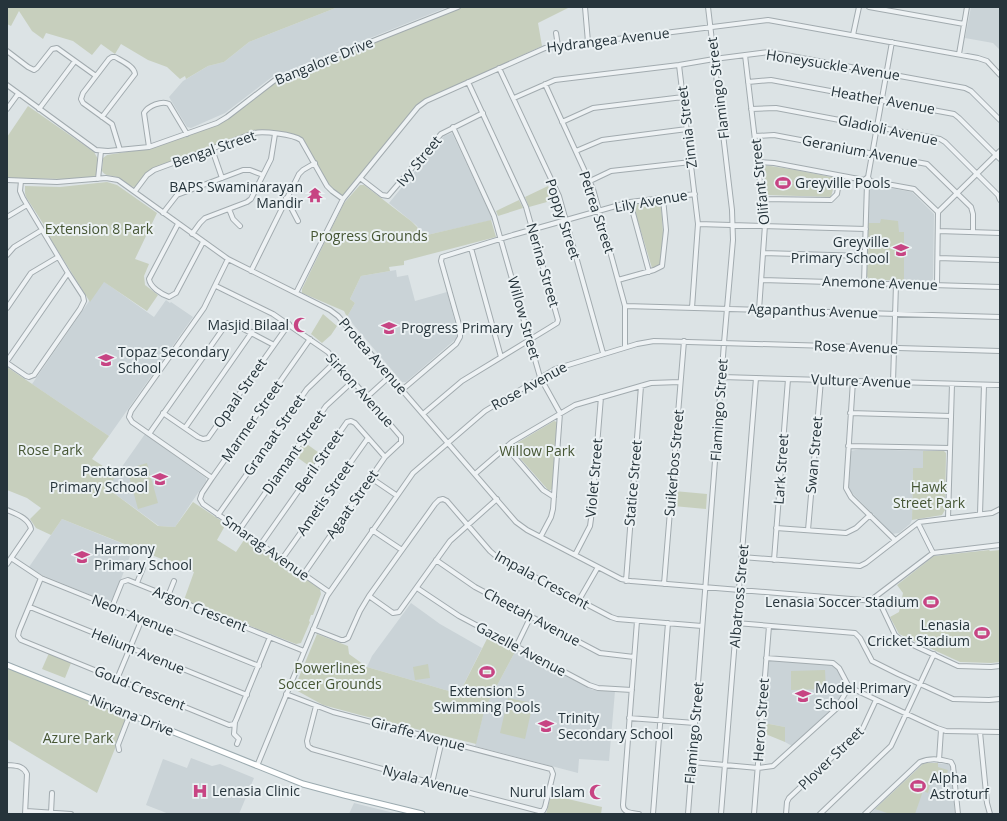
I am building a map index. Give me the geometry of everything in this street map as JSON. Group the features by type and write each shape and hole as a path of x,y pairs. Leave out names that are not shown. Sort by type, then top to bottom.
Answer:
{"main road":[{"name":"Nirvana Drive","path":"7,665 257,766 319,788 422,814"}],"street":[{"name":"Bangalore Drive","path":"101,151 149,147 187,134 224,119 275,80 458,7"},
{"path":"584,7 588,42"},
{"name":"Flamingo Street","path":"688,814 734,225 708,7"},
{"path":"853,35 859,7"},
{"path":"869,7 964,24"},
{"path":"958,54 967,7"},
{"name":"Hydrangea Avenue","path":"296,293 343,199 418,107 426,101 541,48 772,20 984,60 1000,75"},
{"path":"556,33 558,46"},
{"path":"864,283 867,180 892,42"},
{"path":"7,51 32,69 37,68 50,50 58,48 96,76"},
{"name":"Honeysuckle Avenue","path":"514,98 545,84 559,80 772,52 968,88 1000,120"},
{"name":"Olifant Street","path":"745,55 766,225 759,310"},
{"path":"102,117 135,72 132,68 117,58 112,57 107,61 83,93 81,99 112,126 120,150"},
{"path":"39,109 75,61"},
{"name":"Zinnia Street","path":"680,65 698,224 692,308"},
{"name":"Poppy Street","path":"499,68 559,196 603,353"},
{"name":"Heather Avenue","path":"748,82 769,79 955,114 998,153 1000,158"},
{"name":"Nerina Street","path":"423,414 462,381 530,340 555,324 558,320 525,204 468,82"},
{"name":"Petrea Street","path":"545,84 590,181 625,306 624,347"},
{"path":"7,85 89,146 101,151 98,179"},
{"path":"7,109 18,94"},
{"path":"562,122 594,108 683,97"},
{"path":"149,147 144,112 154,105 165,102 169,104 187,134"},
{"name":"Gladioli Avenue","path":"751,108 776,108 943,140 998,195 1000,200"},
{"name":"Ivy Street","path":"360,178 382,195 388,196 439,136 453,127 483,113"},
{"name":"Willow Street","path":"453,127 492,210 502,239 540,377 560,413"},
{"path":"576,151 602,140 687,129"},
{"name":"Bengal Street","path":"135,191 147,175 154,170 256,133 275,134 299,138 330,189 343,199"},
{"path":"192,234 202,220 249,201 270,159 275,134"},
{"name":"Geranium Avenue","path":"755,136 774,135 927,164 958,193 972,209 973,232"},
{"path":"212,149 222,178"},
{"path":"938,212 998,153"},
{"path":"590,181 611,172 691,162"},
{"path":"758,162 774,163 914,189 938,212 937,285"},
{"path":"251,271 298,174 315,163"},
{"path":"163,213 177,195 246,170 263,175"},
{"path":"762,199 831,200 837,194 840,176"},
{"name":"Protea Avenue","path":"7,180 57,182 115,179 135,191 178,224 228,259 325,307 335,314 518,524 626,581 865,600 876,599"},
{"path":"21,181 20,191 27,205 84,298 84,303 34,375 29,377 26,376 7,362 68,273"},
{"name":"Lily Avenue","path":"402,390 456,344 460,337 460,328 441,261 442,258 471,248 630,202 695,194"},
{"path":"286,198 298,221"},
{"path":"618,280 649,272 661,267 664,261 666,230 663,198"},
{"path":"630,202 649,272"},
{"path":"7,216 27,205"},
{"path":"229,209 233,219 240,226"},
{"path":"178,224 150,279 152,286 169,297 176,293 203,242"},
{"path":"698,224 866,229"},
{"path":"7,256 14,248 42,230"},
{"path":"938,231 1000,233"},
{"path":"471,248 502,357"},
{"path":"763,253 865,256"},
{"path":"7,308 31,273 37,268 58,257"},
{"path":"938,258 1000,260"},
{"path":"212,478 131,421 129,417 131,411 204,308 228,259"},
{"name":"Anemone Avenue","path":"761,280 1000,287"},
{"path":"893,382 896,284"},
{"name":"Sirkon Avenue","path":"216,286 268,311 289,324 329,353 400,436"},
{"name":"Agapanthus Avenue","path":"625,306 1000,317"},
{"path":"149,434 226,324 232,323 252,332 274,345"},
{"name":"Opaal Street","path":"163,413 201,438 209,438 289,324"},
{"path":"185,428 252,332"},
{"name":"Marmer Street","path":"203,504 200,500 200,496 310,339"},
{"name":"Rose Avenue","path":"257,766 329,592 412,473 489,408 540,377 560,366 650,341 1000,351"},
{"name":"Suikerbos Street","path":"664,584 684,342"},
{"name":"Granaat Street","path":"218,515 307,388 336,361"},
{"path":"367,397 390,376"},
{"name":"Vulture Avenue","path":"722,377 1000,385"},
{"name":"Albatross Street","path":"721,814 756,378"},
{"name":"Lark Street","path":"774,560 788,379"},
{"name":"Swan Street","path":"808,530 820,380"},
{"name":"Diamant Street","path":"240,529 326,406 353,381"},
{"path":"852,381 845,484 846,490 895,540"},
{"path":"475,474 506,447 560,413 578,404 654,382 680,382"},
{"path":"948,518 952,384"},
{"path":"980,514 984,385"},
{"name":"Statice Street","path":"626,581 641,386"},
{"name":"Violet Street","path":"575,555 590,526 591,520 601,397"},
{"path":"540,536 551,517 554,497 560,413"},
{"path":"850,413 950,416"},
{"name":"Beril Street","path":"261,544 348,421 354,422 385,457"},
{"name":"Agaat Street","path":"303,574 385,457 400,442 400,436"},
{"name":"Ametis Street","path":"282,560 368,438"},
{"path":"848,446 950,448"},
{"path":"506,447 543,490 554,497"},
{"path":"371,478 396,495"},
{"name":"Impala Crescent","path":"313,629 341,640 347,639 369,596 440,499 447,501 490,551 497,557 614,618 702,626"},
{"path":"369,596 390,611 396,613 401,611 450,541 497,499"},
{"name":"Smarag Avenue","path":"203,504 329,592"},
{"path":"742,557 860,566 918,523 928,520 995,512 1000,509"},
{"path":"7,510 24,518 31,527 28,534 7,564"},
{"path":"776,528 848,532 856,528 870,516"},
{"path":"918,523 933,553"},
{"path":"372,530 402,550"},
{"path":"1000,545 933,553 884,591 876,599 881,605 897,636 958,666 1000,666"},
{"name":"Neon Avenue","path":"11,558 41,578 258,666"},
{"name":"Cheetah Avenue","path":"436,560 475,587 603,654 634,657"},
{"path":"579,600 598,567"},
{"path":"137,583 143,568"},
{"name":"Goud Crescent","path":"41,578 19,631 18,636 20,638 229,725 235,722"},
{"name":"Argon Crescent","path":"112,607 123,581 128,580 304,651"},
{"path":"168,596 174,581"},
{"name":"Gazelle Avenue","path":"417,588 459,616 593,687 632,690"},
{"name":"Helium Avenue","path":"30,607 247,695"},
{"path":"516,647 531,616"},
{"path":"117,679 142,619"},
{"path":"637,621 623,801 624,809 629,812 639,814"},
{"path":"653,814 668,623"},
{"path":"736,623 855,632 875,664 952,699 1000,699"},
{"name":"Heron Street","path":"754,814 769,626"},
{"path":"237,744 238,739 234,734 235,722 270,637"},
{"path":"820,814 890,749 934,654"},
{"path":"766,658 833,663 839,668 849,687 941,730 1000,732"},
{"path":"692,762 758,768 773,766 783,759 836,709 849,687"},
{"name":"Giraffe Avenue","path":"286,694 316,706 551,769"},
{"name":"Plover Street","path":"786,814 787,802 789,798 863,728 876,700"},
{"name":"Nyala Avenue","path":"316,706 307,741 310,748 432,783 541,811 546,807 550,791 553,774 551,769"},
{"path":"119,750 118,744 130,714"},
{"path":"629,718 695,723"},
{"path":"939,760 941,730"},
{"path":"980,732 987,803 990,814"},
{"path":"432,783 442,740"},
{"path":"865,814 920,762 926,760 950,762 953,766 958,814"},
{"path":"7,765 22,767 27,774 26,812 71,814"},
{"path":"51,813 52,793"}],"shaded area":[{"path":"338,7 448,7 272,77 225,113 191,128 187,127 169,97 183,81 208,66 224,62 249,42"},
{"path":"971,7 1000,7 1000,50 993,43 965,38"},
{"path":"452,133 493,220 427,235 389,203 444,136"},
{"name":"Greyville Primary School","path":"872,185 912,192 934,214 933,279 930,282 869,279 867,276 868,187"},
{"name":"Progress Primary","path":"396,270 397,277 408,275 415,301 447,292 458,334 457,338 406,382 402,382 347,317 355,303 350,299 361,276"},
{"name":"Topaz Secondary School","path":"103,281 154,317 166,300 193,317 109,436 32,384"},
{"name":"Pentarosa Primary School","path":"145,434 206,478 206,481 175,527 159,526 107,488"},
{"path":"861,449 923,451 923,469 913,469 912,520 910,524 899,533 892,534 851,492 848,487 850,451"},
{"name":"Harmony Primary School","path":"62,519 133,548 113,600 108,602 42,575 29,567"},
{"path":"411,603 440,624 482,648 459,694 367,667 372,656"},
{"name":"Trinity Secondary School","path":"516,650 593,690 615,691 609,761 579,759 578,773 475,746 485,708"},
{"name":"Model Primary School","path":"768,659 833,664 846,685 835,708 792,746 785,742 785,727 764,723"},
{"name":"Lenasia Clinic","path":"191,758 212,766 220,764 254,778 239,814 169,814 146,805 163,759 187,768"},
{"path":"923,764 948,764 951,767 955,814 870,814"},
{"path":"354,803 398,814 349,814"}],"green space":[{"path":"7,7 338,7 249,42 224,62 208,66 186,79 185,76 180,79 167,67 148,60 121,44 115,54 101,44 92,55 73,41 46,33 43,39 32,31 19,11 11,26 7,24"},
{"path":"463,7 570,7 538,23 542,46 422,102 345,195 340,195 330,187 304,141 298,136 260,131 152,169 135,187 130,186 117,177 109,176 102,171 103,158 107,155 152,148 222,122 280,79"},
{"path":"28,106 94,152 98,159 95,177 67,179 7,178 7,137"},
{"path":"764,165 836,178 831,197 767,195"},
{"name":"Extension 8 Park","path":"107,182 117,185 157,213 135,259 149,264 144,276 145,285 158,295 147,311 104,282 90,302 43,227 44,225 25,193 25,186 60,187"},
{"name":"Progress Grounds","path":"360,185 364,185 411,221 420,231 427,235 491,220 496,237 404,261 404,265 389,267 390,271 361,276 350,299 355,303 347,317 344,311 302,293 302,289 344,203"},
{"path":"548,186 554,200 529,207 525,197"},
{"path":"519,200 523,208 498,216 496,211"},
{"path":"661,201 663,233 661,263 659,266 652,268 633,205"},
{"path":"881,219 898,221 899,232 904,232 904,281 869,279 867,276 868,223 880,223"},
{"path":"323,314 337,326 331,335 322,343 311,334"},
{"name":"Rose Park","path":"7,367 109,436 92,459 117,475 107,488 158,526 175,527 193,502 226,524 217,540 236,552 246,537 320,589 321,594 313,615 311,615 310,622 301,643 296,644 184,600 194,572 62,519 51,535 36,528 30,519 41,508 27,498 7,490"},
{"name":"Willow Park","path":"554,421 557,422 552,489 549,491 512,449 512,446"},
{"path":"304,442 322,455 312,468 294,455"},
{"name":"Hawk Street Park","path":"923,451 944,451 946,453 945,510 942,515 912,520 913,468 923,468"},
{"path":"147,463 158,503 138,509 127,469"},
{"path":"674,491 707,494 706,509 673,506"},
{"path":"1000,550 1000,662 960,662 899,634 890,617 899,612 903,593 897,585 934,556"},
{"name":"Powerlines Soccer Grounds","path":"317,634 348,646 349,654 367,667 459,694 489,635 516,650 485,708 476,744 323,705 294,689"},
{"path":"49,653 71,663 65,678 42,669"},
{"path":"428,664 430,678 415,680 413,667"},
{"name":"Azure Park","path":"7,667 126,716 127,719 97,793 7,739"},
{"path":"825,670 826,689 791,690 791,671"},
{"path":"508,698 533,703 525,739 500,733"},
{"path":"764,723 785,727 785,742 763,733"},
{"path":"938,763 938,767 948,770 944,784 931,781 928,793 923,791 915,814 890,814 875,809 923,764"},
{"path":"551,795 602,807 601,814 546,814"}],"place":[{"name":"Greyville Pools","path":"783,183"},
{"name":"BAPS Swaminarayan Mandir","path":"315,195"},
{"name":"Greyville Primary School","path":"901,250"},
{"name":"Masjid Bilaal","path":"301,325"},
{"name":"Progress Primary","path":"389,328"},
{"name":"Topaz Secondary School","path":"106,360"},
{"name":"Pentarosa Primary School","path":"160,479"},
{"name":"Harmony Primary School","path":"82,557"},
{"name":"Lenasia Soccer Stadium","path":"931,602"},
{"name":"Lenasia Cricket Stadium","path":"982,633"},
{"name":"Extension 5 Swimming Pools","path":"487,672"},
{"name":"Model Primary School","path":"803,696"},
{"name":"Trinity Secondary School","path":"546,726"},
{"name":"Alpha Astroturf","path":"918,786"},
{"name":"Lenasia Clinic","path":"200,791"},
{"name":"Nurul Islam","path":"597,792"}]}
